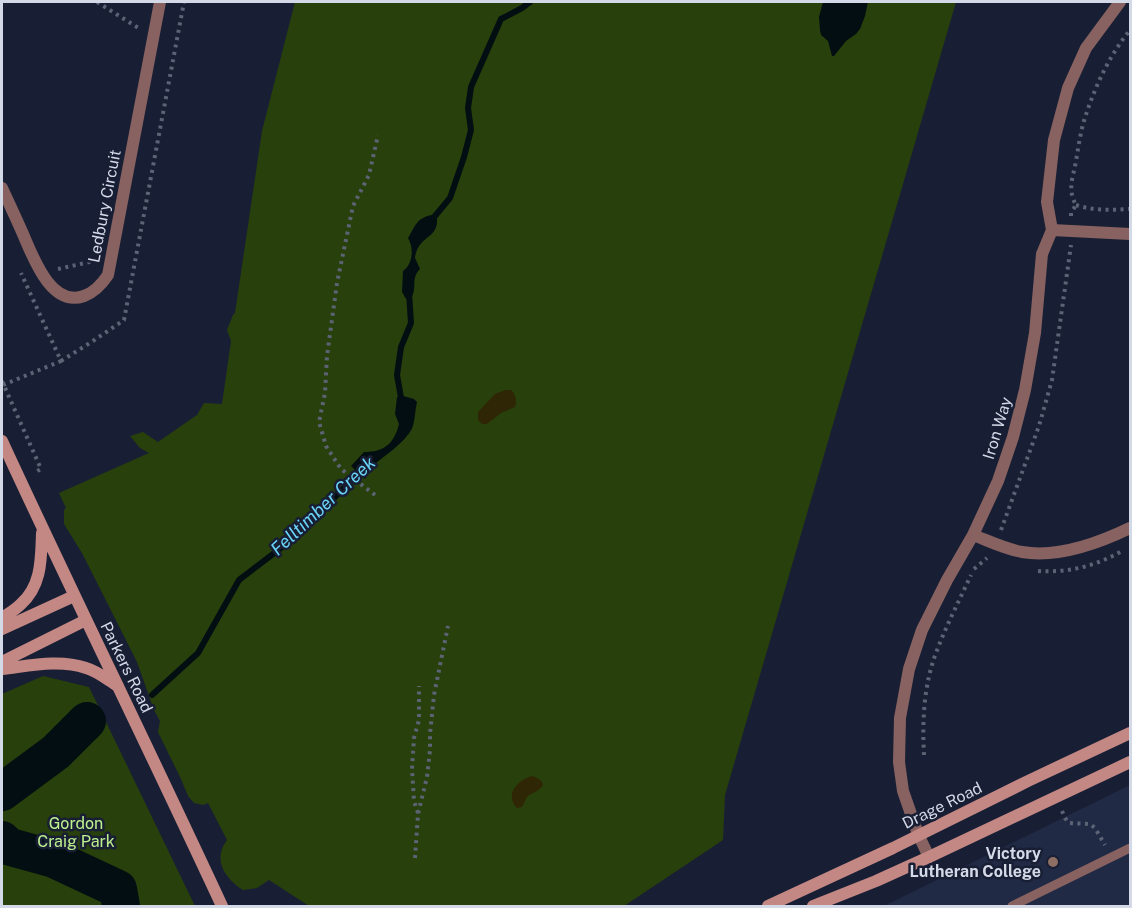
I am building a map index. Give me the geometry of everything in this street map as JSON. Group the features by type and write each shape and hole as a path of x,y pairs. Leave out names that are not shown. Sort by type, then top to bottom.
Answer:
{"main road":[{"name":"Parkers Road","path":"2,441 222,906"},
{"path":"2,618 28,597 39,577 42,529"},
{"path":"2,629 74,597"},
{"path":"2,662 86,620"},
{"path":"2,669 44,664 72,664 88,668 118,686"},
{"name":"Drage Road","path":"768,906 1131,733"},
{"path":"813,906 929,857 1131,762"}],"street":[{"name":"Ledbury Circuit","path":"2,188 44,277 66,297 76,298 92,292 108,275 160,2"},
{"name":"Iron Way","path":"929,857 918,834 903,791 899,762 900,718 908,679 922,630 946,580 973,535 998,481 1016,427 1035,333 1042,254 1052,230 1047,201 1053,140 1068,88 1086,48 1120,2"},
{"path":"1052,230 1131,234"},
{"path":"973,535 1023,552 1048,553 1083,548 1131,528"}],"lane":[{"path":"1012,906 1131,848"}],"path":[{"path":"97,2 140,29 178,37"},
{"path":"3,385 61,361 124,320 184,2"},
{"path":"140,29 142,20"},
{"path":"375,495 341,470 326,447 319,422 325,393 327,357 337,283 350,217 353,206 369,175 378,135"},
{"path":"1076,206 1104,210 1131,209"},
{"path":"27,285 61,268 94,262 96,251"},
{"path":"18,267 61,361"},
{"path":"415,858 418,814 427,777 434,695 448,626"},
{"path":"418,814 414,801 412,769 414,738 419,720 419,686"},
{"path":"1062,812 1069,823 1090,824 1095,828 1111,858"}],"shaded area":[{"path":"823,2 868,2 860,29 834,56 832,56 828,41 821,35 819,17"},
{"path":"431,215 437,219 437,225 417,250 415,258 420,269 415,276 413,294 411,298 406,299 402,292 403,271 412,256 408,238 419,221"},
{"path":"403,396 417,402 413,426 402,442 374,465 365,479 351,466 364,452 383,448 391,442 399,424 395,414 397,397"},
{"name":"Victory Lutheran College","path":"1130,785 1130,906 884,906"}],"green space":[{"path":"295,2 956,2 725,795 723,840 624,906 309,906 269,880 257,888 243,890 231,880 223,868 221,854 227,840 208,803 203,805 194,803 188,796 158,732 160,721 137,662 82,553 64,524 66,508 59,493 149,453 140,448 130,436 143,432 158,442 197,415 204,403 222,404 231,341 227,330 235,313 262,131"},
{"name":"Gordon Craig Park","path":"43,676 89,687 195,906 2,906 2,694"}],"sand":[{"path":"511,390 514,394 515,407 501,413 487,424 482,424 478,420 478,412 495,394"},
{"path":"533,776 540,780 543,786 527,797 522,807 517,808 513,803 512,793 522,780"}],"waterway":[{"name":"Felltimber Creek","path":"430,222 450,198 471,130 468,108 471,87 501,19 530,2"},
{"name":"Felltimber Creek","path":"402,403 397,375 401,347 411,323 409,293"},
{"name":"Felltimber Creek","path":"152,695 198,653 239,580 294,538 346,486 361,466"},
{"name":"Felltimber Creek","path":"2,792 56,752 87,721"},
{"name":"Felltimber Creek","path":"2,840 7,846 54,859 118,889 121,906"}],"place":[{"name":"Victory Lutheran College","path":"1053,862"}]}
